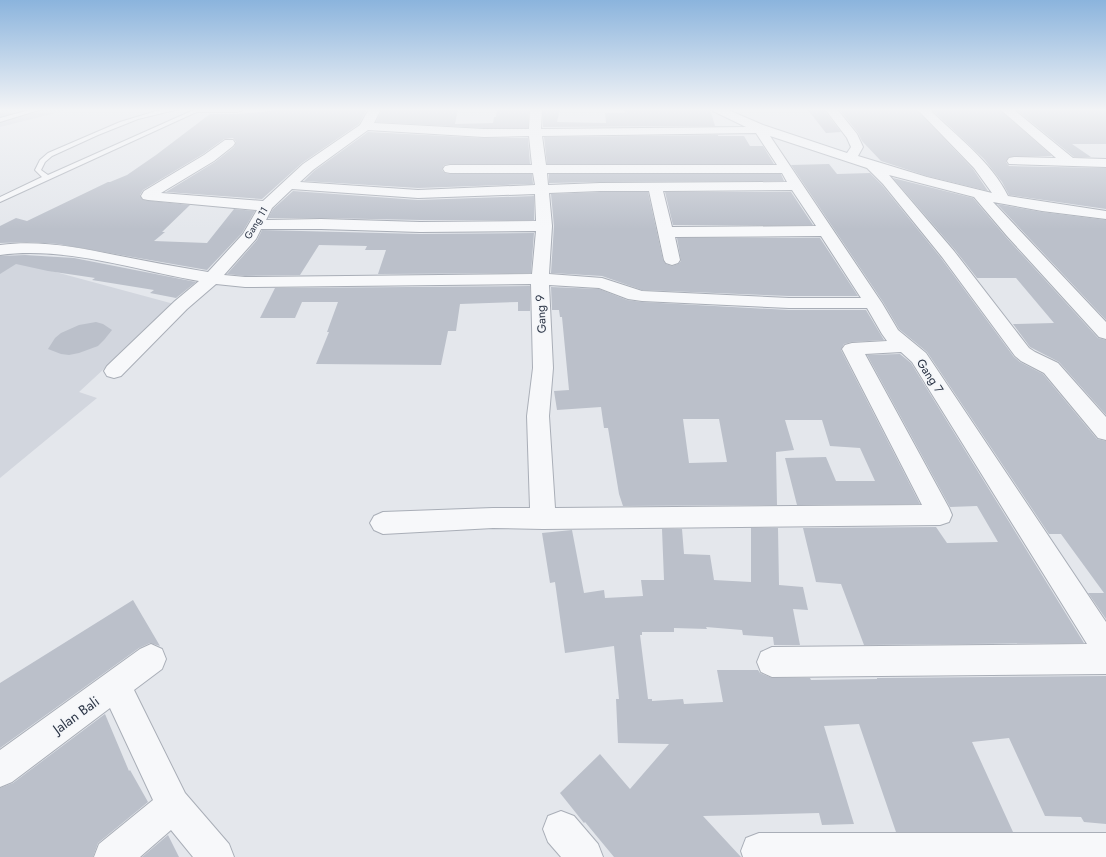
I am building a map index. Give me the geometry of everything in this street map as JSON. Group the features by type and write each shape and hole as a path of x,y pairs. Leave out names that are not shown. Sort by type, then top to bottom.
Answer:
{"street":[{"path":"221,149 148,196 266,206"},
{"name":"Gang 11","path":"114,372 181,305 211,279 250,236 266,206 308,167 333,149"},
{"name":"Gang 9","path":"537,149 542,189 544,226 541,279 543,368 538,416 543,519"},
{"name":"Gang 7","path":"773,149 873,303 891,334 919,358 1106,648"},
{"path":"821,149 873,167 978,195 1051,208 1106,215"},
{"path":"848,158 856,149"},
{"path":"962,149 976,163 1000,192 1002,199"},
{"path":"1054,149 1069,162"},
{"path":"1014,161 1106,163"},
{"path":"873,167 888,181 948,254 1022,352 1026,356 1041,361 1051,368 1106,432"},
{"path":"450,169 540,170 786,168"},
{"path":"288,185 418,194 542,189 797,186"},
{"path":"655,187 672,260"},
{"path":"978,195 1106,333"},
{"path":"257,225 321,224 420,227 544,226"},
{"path":"666,232 826,231"},
{"path":"0,250 36,248 70,251 211,279 245,282 541,279 597,282 642,296 788,303 873,303"},
{"path":"383,524 492,518 543,519 940,515 852,349 905,346"},
{"name":"Jalan Bali","path":"0,770 151,659"},
{"path":"772,662 1106,659"},
{"path":"116,686 173,806 216,857"},
{"path":"112,857 173,806"},
{"path":"561,829 585,857"},
{"path":"759,851 1106,851"}],"lane":[{"path":"47,178 38,170 39,166 44,159 61,149"},
{"path":"0,200 108,149"}],"shaded area":[{"path":"0,257 174,304 79,392 97,398 0,478"}],"building":[{"path":"164,149 210,149 143,190 140,195 143,200 190,205 162,232 165,232 154,241 207,243 234,209 255,211 242,233 207,270 58,244 29,242 0,243 0,226 16,218 27,221 108,182 127,175"},
{"path":"231,149 322,149 302,163 262,199 166,192 215,162"},
{"path":"344,149 529,149 530,164 450,164 444,165 442,170 445,173 450,174 532,174 533,184 418,188 304,181 314,171"},
{"path":"545,149 765,149 774,164 547,164"},
{"path":"870,149 954,149 973,169 988,191 927,176 881,161"},
{"path":"973,149 1044,149 1052,156 1009,157 1006,162 1009,166 1106,168 1106,209 1009,195 1002,182 984,159"},
{"path":"1064,149 1079,149 1091,157 1074,157"},
{"path":"829,164 837,174 870,173 882,185 941,258 1014,357 1020,362 1043,374 1097,439 1106,441 1106,619 1088,593 1104,593 1061,534 1049,534 927,352 899,329 883,302 791,165"},
{"path":"549,174 781,174 784,181 549,183"},
{"path":"893,178 973,198 1006,237 1098,338 1106,340 1106,415 1059,362 1030,347 1013,324 1054,323 1016,278 977,278"},
{"path":"293,191 418,200 534,196 534,220 268,218 273,209"},
{"path":"648,192 663,260 666,264 672,266 681,261 677,238 820,238 858,296 789,296 642,290 602,276 551,273 554,226 551,194"},
{"path":"665,192 791,192 813,225 673,225"},
{"path":"997,204 1042,212 1106,220 1106,320"},
{"path":"262,230 420,234 534,233 531,273 378,274 386,250 365,250 367,246 319,245 300,275 245,276 227,274 257,240"},
{"path":"25,255 74,258 196,282 176,298 150,293 154,290 92,280 95,278 48,271 16,264 0,274 0,256"},
{"path":"530,286 530,311 518,311 518,302 460,304 456,331 448,331 441,365 316,364 329,332 327,332 338,302 302,302 295,318 260,318 275,288"},
{"path":"551,287 599,289 627,300 642,302 789,310 866,310 884,340 852,342 844,344 841,350 920,504 797,505 785,458 826,457 836,481 875,481 860,448 830,446 822,420 785,420 794,450 776,452 777,505 623,506 619,494 608,428 604,428 601,407 557,410 554,391 569,390 562,317 560,317 559,310 552,310","holes":["683,419 719,419 727,462 689,463"]},
{"path":"96,322 103,324 112,330 98,346 69,355 61,354 48,349 55,338 61,333 79,325"},
{"path":"900,354 911,363 1084,643 864,645 841,584 816,582 803,528 936,527 947,543 998,542 977,506 950,507 867,355"},
{"path":"751,528 778,528 779,585 803,587 808,610 793,609 800,645 774,645 773,637 743,635 742,630 706,627 707,629 674,628 674,632 642,632 642,635 640,635 648,699 652,699 652,701 683,699 684,704 723,702 717,670 758,670 760,673 772,678 810,678 811,680 1106,676 1106,824 1084,822 1081,817 1045,816 1009,738 972,742 1013,832 896,832 859,724 824,726 854,824 822,825 819,813 703,816 741,857 614,857 560,793 600,754 630,789 669,744 618,743 616,699 619,699 614,646 565,653 555,582 550,583 542,533 572,530 584,593 604,590 605,598 643,596 641,580 664,580 662,529 682,529 684,554 710,555 714,580 751,582"},
{"path":"133,600 160,646 150,643 139,648 0,748 0,683"},
{"path":"105,714 129,771 130,770 148,802 98,843 93,857 0,857 0,788 13,783"},
{"path":"168,835 179,857 142,857"}]}
